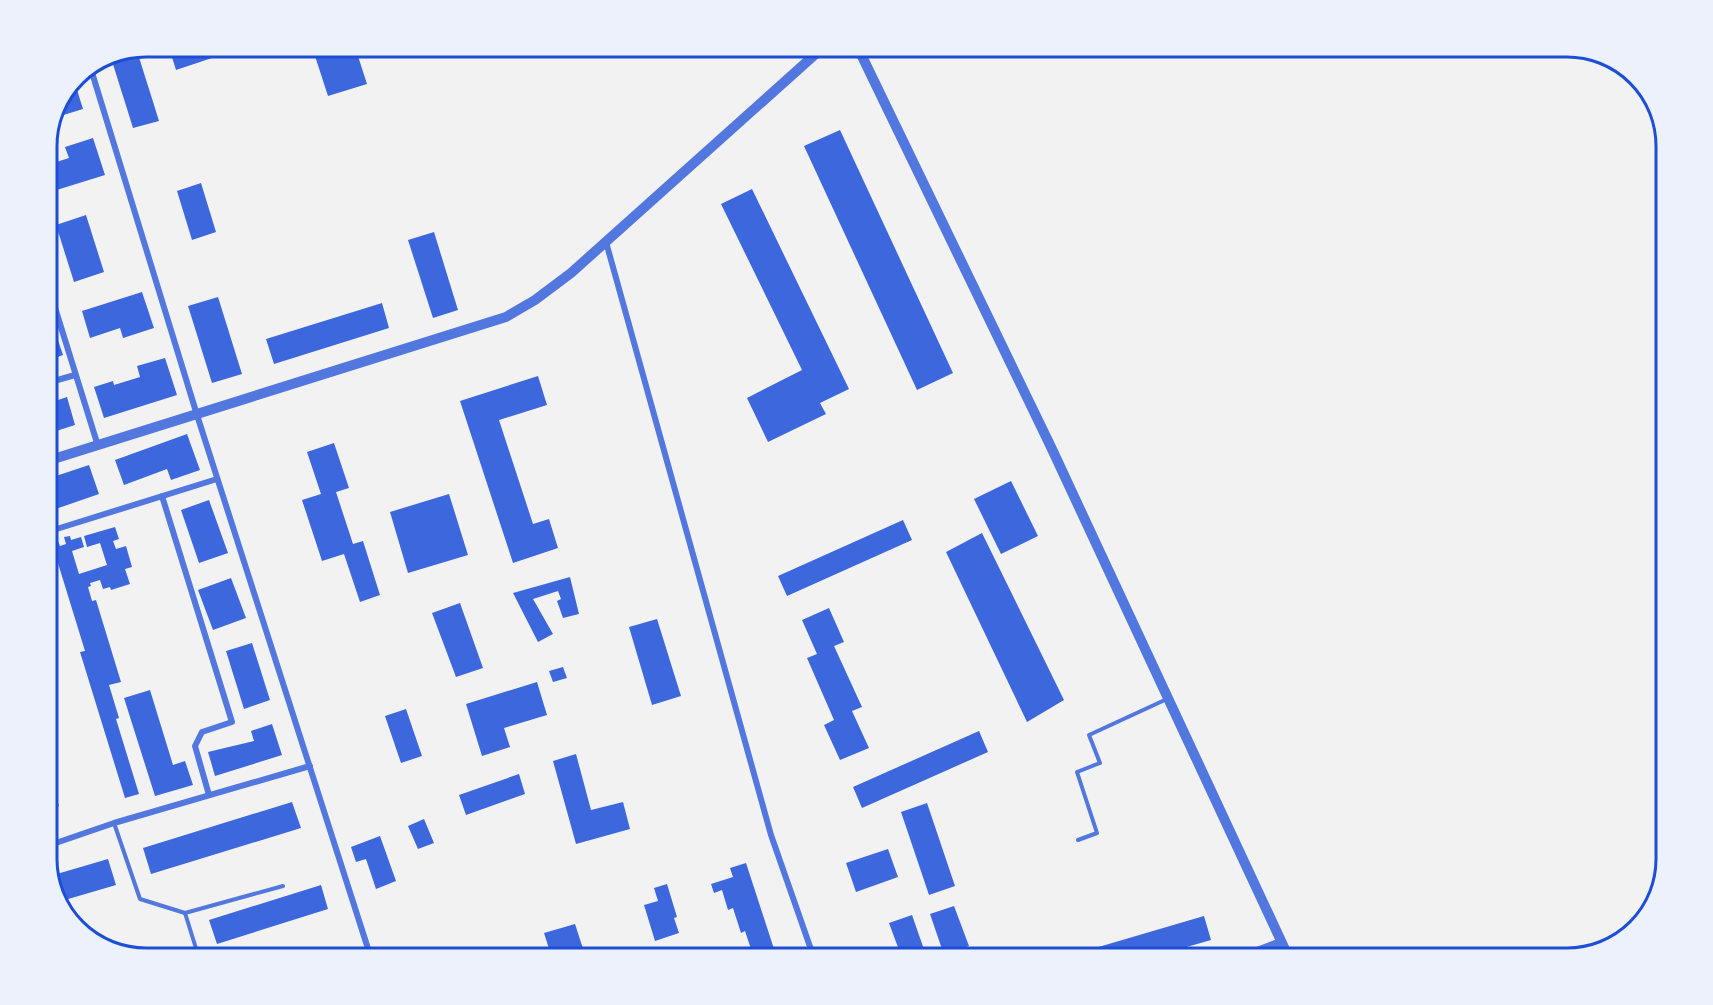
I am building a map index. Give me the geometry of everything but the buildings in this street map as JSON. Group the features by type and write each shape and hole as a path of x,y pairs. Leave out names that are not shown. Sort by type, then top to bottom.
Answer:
{"street":[{"path":"57,458 197,416 506,317 535,300 606,242 812,57"},
{"path":"862,57 1051,447 1283,948"},
{"path":"93,75 197,416 368,948"},
{"path":"606,242 771,835 811,948"},
{"path":"57,315 98,446"},
{"path":"57,380 75,375"},
{"path":"57,528 217,479"},
{"path":"162,496 232,722 202,732 195,746 209,795"},
{"path":"57,843 114,823 310,766"},
{"path":"1268,948 1281,943"}],"lane":[{"path":"1078,840 1097,833 1077,771 1100,763 1089,735 1168,699"},
{"path":"114,823 140,899 185,914 283,885"},
{"path":"185,914 196,948"}]}
